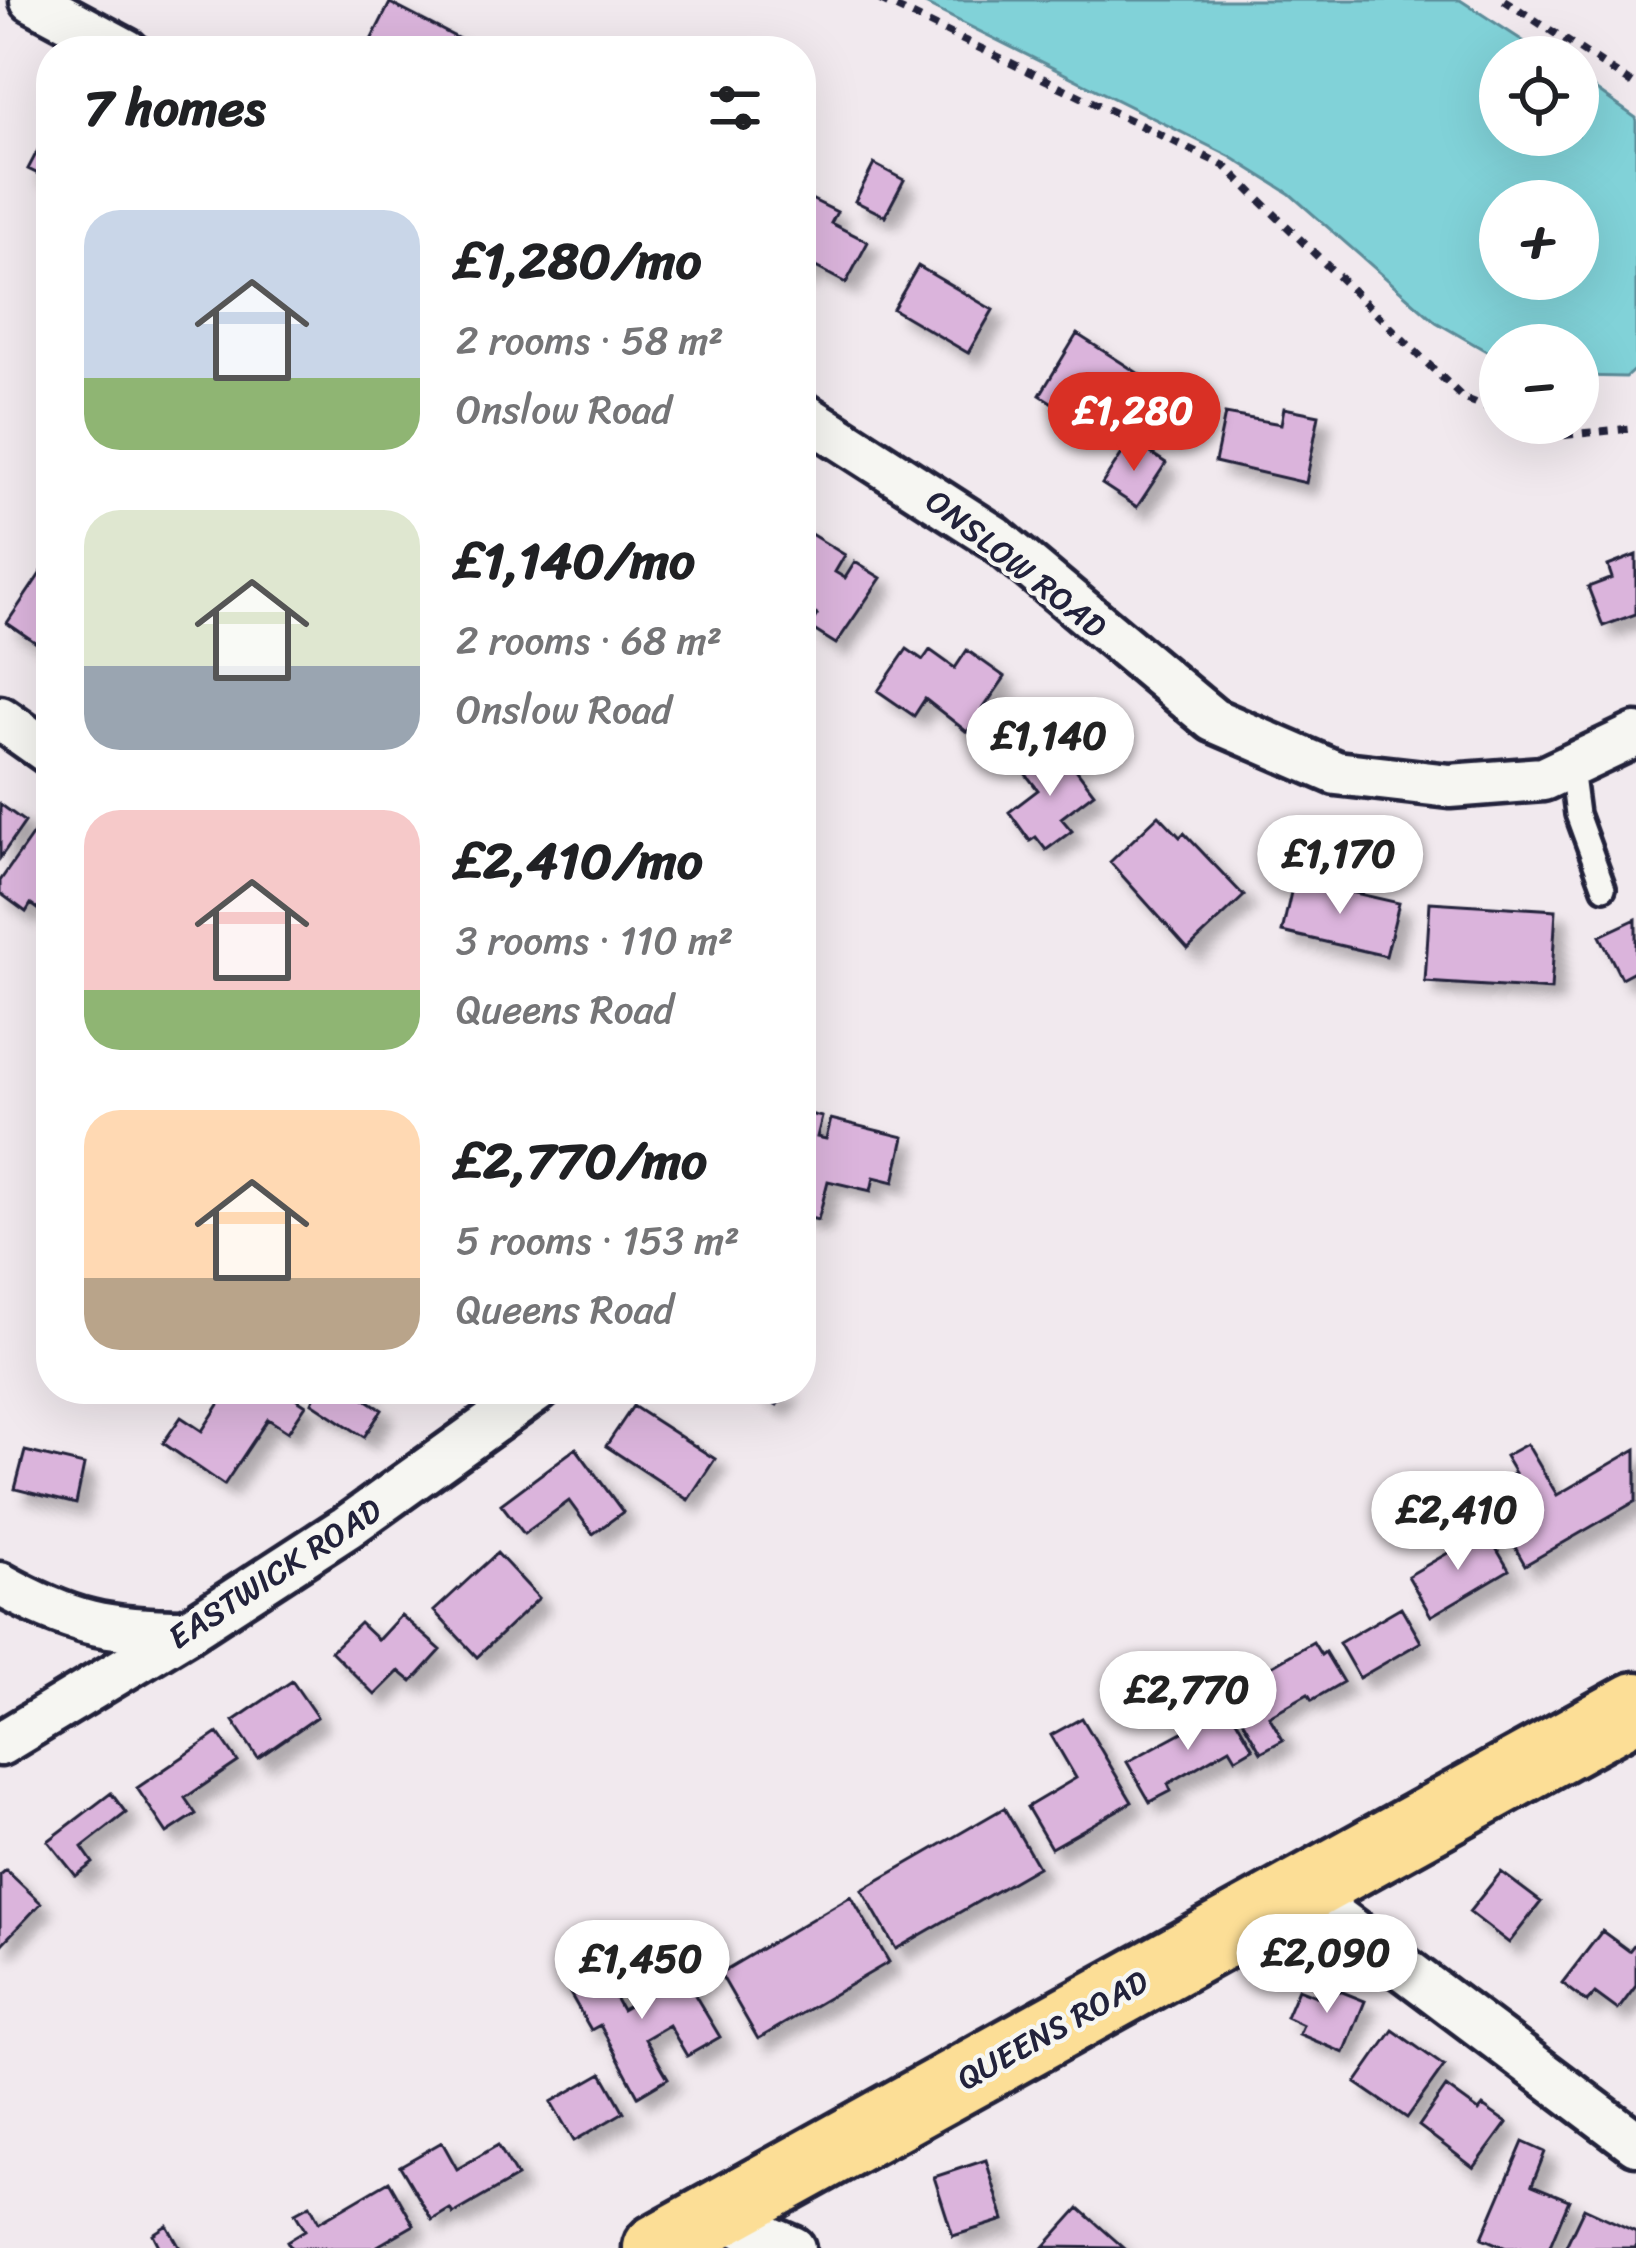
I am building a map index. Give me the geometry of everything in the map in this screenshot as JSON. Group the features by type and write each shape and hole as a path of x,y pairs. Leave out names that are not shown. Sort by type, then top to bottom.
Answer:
{"main road":[{"name":"QUEENS ROAD","path":"657,2248 1636,1706"}],"street":[{"path":"32,0 99,36"},
{"name":"ONSLOW ROAD","path":"816,423 994,537 1213,720 1336,773 1450,786 1543,779 1636,736"},
{"path":"0,718 36,743"},
{"name":"EASTWICK ROAD","path":"0,1744 188,1631 347,1527 518,1404"},
{"path":"0,1585 93,1626 188,1631"},
{"path":"1302,1892 1636,2143"},
{"path":"715,2215 793,2248"}],"lane":[{"path":"1571,768 1577,814 1604,888"}],"path":[{"path":"880,0 1225,166 1463,398 1479,404"},
{"path":"1504,0 1636,86"},
{"path":"1599,432 1636,428"}],"water":[{"path":"917,0 1460,0 1516,36 1479,36 1479,156 1599,156 1599,92 1636,118 1636,368 1626,377 1599,376 1599,324 1479,324 1479,347 1436,322 1290,194 1231,157"}],"building":[{"path":"390,3 453,36 373,36"},
{"path":"874,164 904,180 885,216 855,201"},
{"path":"816,202 837,212 831,223 868,242 846,283 816,267"},
{"path":"918,266 993,310 968,353 893,309"},
{"path":"1077,334 1158,386 1121,446 1097,430 1102,424 1070,404 1065,411 1040,395"},
{"path":"1284,408 1319,415 1306,483 1215,462 1225,414 1281,424"},
{"path":"1131,440 1166,463 1137,507 1102,484"},
{"path":"816,537 845,555 835,572 845,578 855,562 881,578 836,644 816,631"},
{"path":"1636,555 1636,614 1603,626 1588,587 1612,578 1608,566"},
{"path":"36,580 36,643 7,623"},
{"path":"907,649 923,660 930,650 955,668 967,650 1005,677 967,732 925,699 914,716 878,691"},
{"path":"1046,748 1063,770 1072,764 1094,793 1061,818 1072,831 1046,850 1036,837 1030,841 1009,812 1038,790 1021,768"},
{"path":"0,804 25,822 0,858"},
{"path":"1159,815 1180,837 1184,833 1244,896 1188,949 1110,862"},
{"path":"36,830 36,908 31,904 26,912 0,893 0,881"},
{"path":"1294,879 1399,903 1386,956 1282,932"},
{"path":"1430,902 1556,910 1551,990 1425,982"},
{"path":"1636,919 1636,970 1621,978 1600,936"},
{"path":"816,1116 822,1117 817,1137 826,1139 831,1119 904,1137 894,1182 874,1177 871,1191 828,1181 818,1220"},
{"path":"219,1404 306,1405 288,1432 268,1419 224,1485 163,1443 181,1417 202,1431"},
{"path":"314,1404 373,1404 382,1410 364,1437"},
{"path":"633,1406 715,1459 688,1500 606,1446"},
{"path":"1527,1444 1557,1495 1636,1449 1636,1501 1525,1565 1503,1526 1513,1521 1492,1486 1515,1473 1505,1456"},
{"path":"576,1448 623,1512 593,1534 569,1501 524,1534 501,1504"},
{"path":"25,1451 84,1465 76,1504 15,1489"},
{"path":"1486,1531 1509,1570 1431,1616 1408,1576"},
{"path":"497,1553 539,1598 477,1657 434,1611"},
{"path":"1401,1607 1421,1642 1359,1678 1339,1643"},
{"path":"401,1615 441,1650 412,1682 399,1671 375,1695 331,1651 360,1623 378,1640"},
{"path":"1313,1642 1343,1682 1312,1700 1308,1694 1269,1716 1283,1740 1261,1752 1226,1692"},
{"path":"292,1681 317,1717 258,1758 233,1721"},
{"path":"1229,1707 1253,1748 1236,1758 1230,1748 1168,1784 1171,1791 1150,1802 1127,1762"},
{"path":"1082,1718 1132,1802 1051,1848 1027,1807 1076,1778 1051,1735"},
{"path":"218,1733 238,1762 185,1798 196,1814 167,1833 137,1788"},
{"path":"111,1793 126,1813 82,1847 93,1863 76,1876 48,1841"},
{"path":"1004,1808 1038,1867 896,1949 862,1890"},
{"path":"6,1870 41,1903 0,1946 0,1875"},
{"path":"1501,1872 1541,1902 1509,1943 1469,1912"},
{"path":"851,1896 889,1962 758,2039 720,1973"},
{"path":"1602,1931 1629,1951 1636,1942 1636,1986 1618,2010 1595,1993 1587,2002 1562,1983"},
{"path":"595,1962 622,2010 683,1975 720,2037 687,2056 669,2025 645,2039 668,2078 638,2096 600,2025 591,2030 563,1981"},
{"path":"1320,1983 1365,2001 1344,2053 1299,2034 1303,2025 1286,2017 1298,1989 1316,1996"},
{"path":"1393,2030 1444,2066 1407,2118 1356,2083"},
{"path":"602,2073 624,2112 574,2141 551,2102"},
{"path":"1446,2087 1479,2111 1483,2106 1507,2123 1474,2168 1419,2126"},
{"path":"442,2142 457,2169 498,2145 517,2177 453,2214 450,2209 432,2220 400,2166"},
{"path":"1523,2142 1545,2152 1532,2185 1569,2200 1549,2248 1506,2248 1482,2238"},
{"path":"986,2160 1004,2220 953,2236 934,2177"},
{"path":"389,2181 414,2225 374,2248 291,2248 287,2241 305,2230 295,2213 310,2205 319,2222"},
{"path":"1079,2208 1124,2248 1044,2247"},
{"path":"1584,2208 1636,2232 1636,2248 1565,2248"},
{"path":"167,2225 180,2248 160,2248 153,2234"}]}
